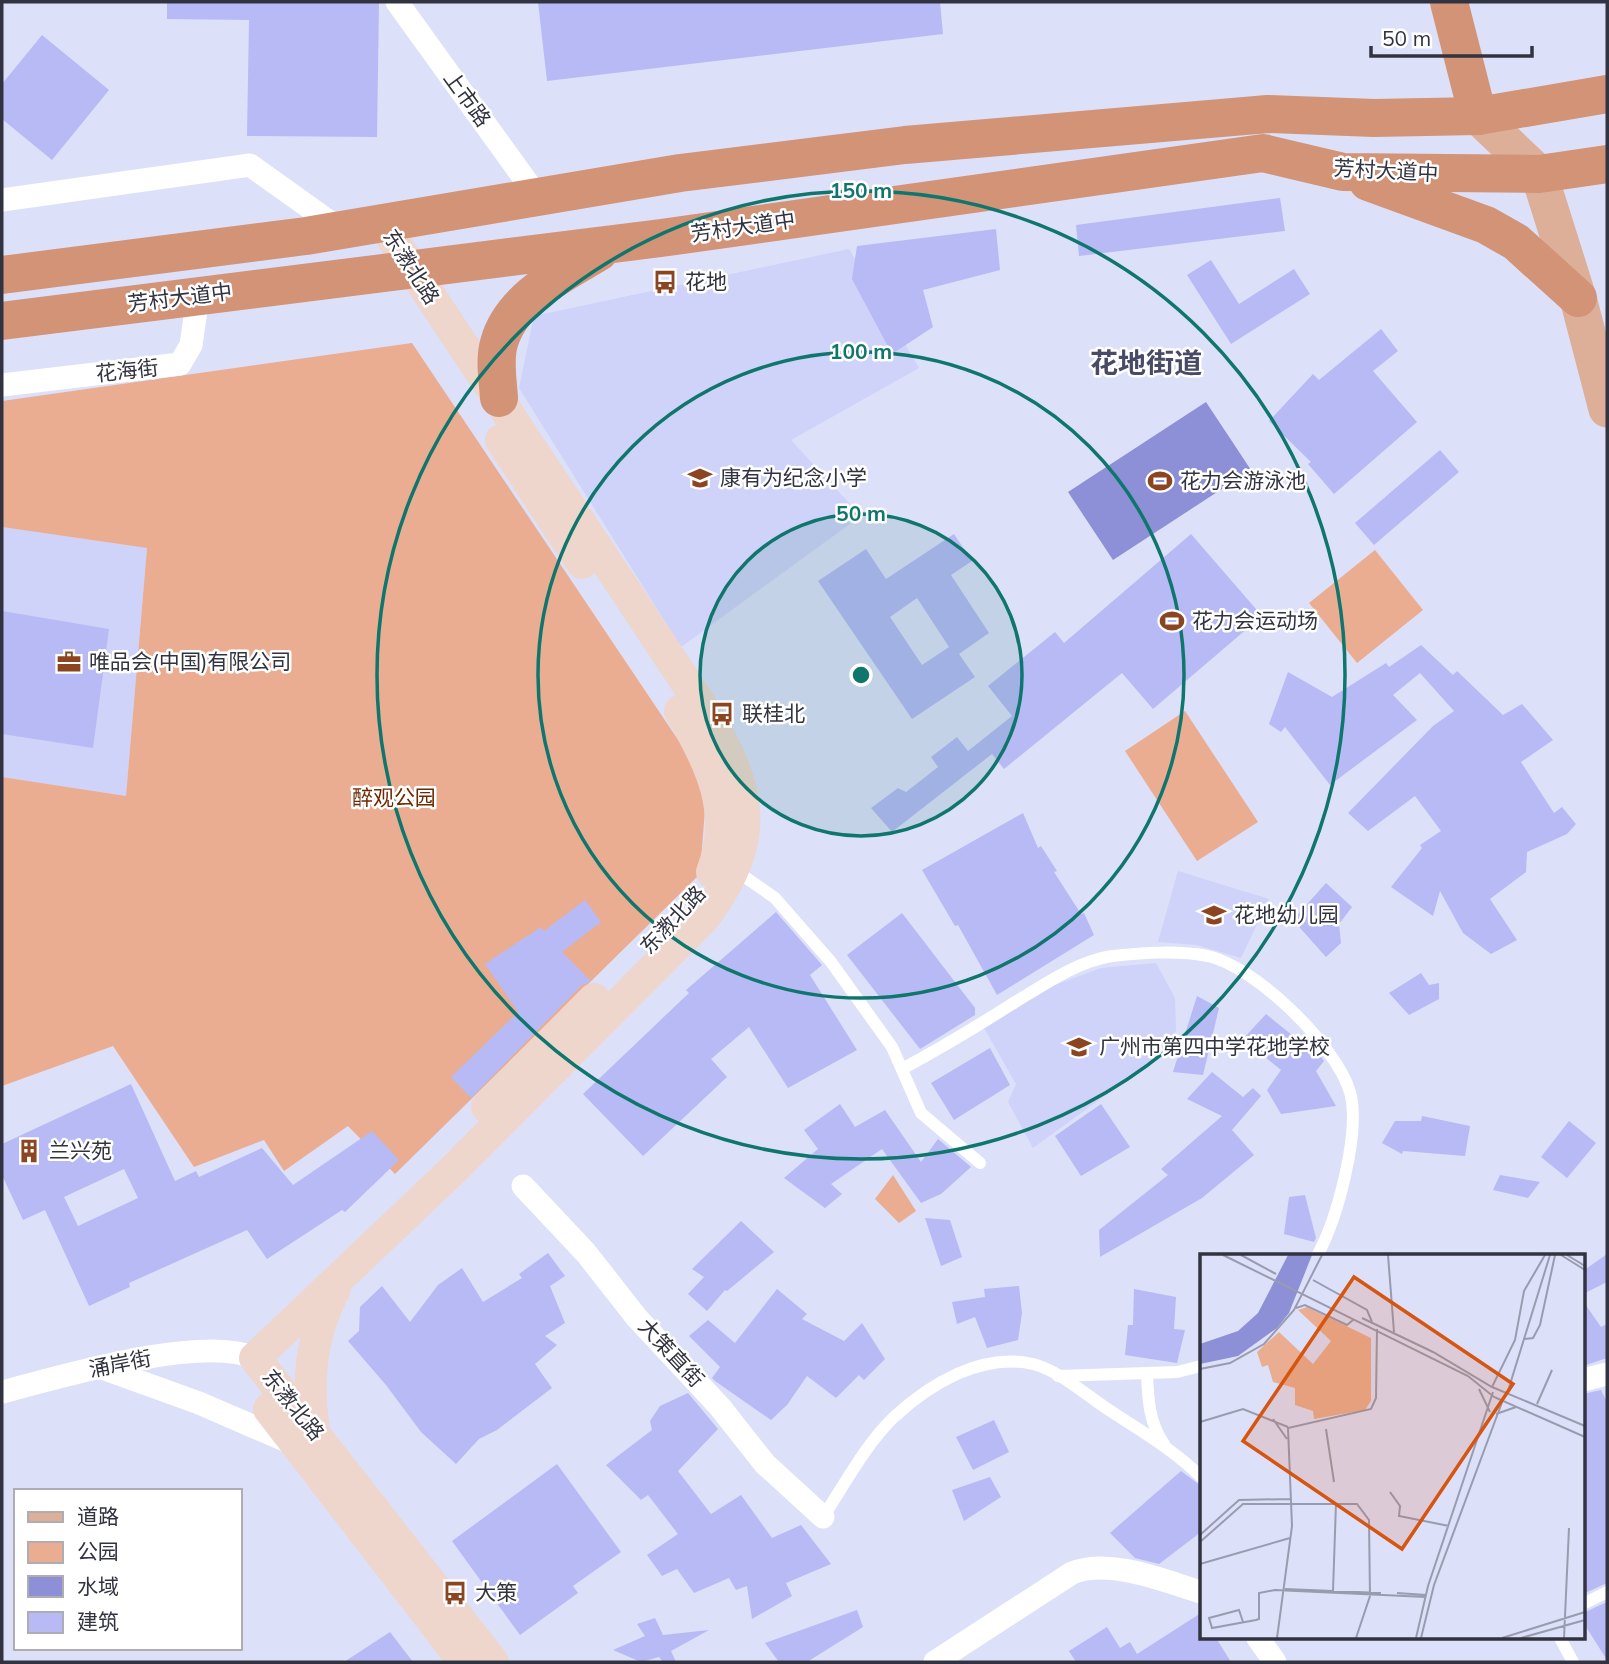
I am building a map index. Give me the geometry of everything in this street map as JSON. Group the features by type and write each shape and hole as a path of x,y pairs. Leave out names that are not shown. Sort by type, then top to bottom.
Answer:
{"highway":[{"path":"1449,2 1478,116"},
{"path":"2,275 341,230 693,171 973,139 1268,114 1374,118 1478,116 1607,94"},
{"name":"芳村大道中","path":"2,321 612,244 1262,153 1343,172 1539,174 1607,164"},
{"path":"1343,172 1486,225 1516,242 1578,298"},
{"path":"499,398 498,345 505,326 519,307 553,280 612,244"}],"main road":[{"path":"1478,116 1539,174 1578,298 1607,409"},
{"name":"东漖北路","path":"382,223 402,270 692,731 717,781 722,839 708,882 694,899 384,1210 253,1334 248,1355 464,1662"},
{"name":"东漖北路","path":"248,1355 342,1275 460,1164 704,918 735,870 746,815 734,766 722,739 499,398 402,270"},
{"path":"305,1438 313,1344 322,1315 342,1275"},
{"name":"东漖北路","path":"305,1438 493,1662"}],"street":[{"name":"上市路","path":"397,2 537,196"},
{"path":"2,200 250,165 341,230"},
{"name":"花海街","path":"2,385 180,363 191,345 198,296"},
{"name":"大策直街","path":"523,1186 586,1253 637,1318 720,1407 765,1464 822,1517"},
{"name":"涌岸街","path":"2,1392 99,1367 156,1357 248,1355"},
{"path":"99,1367 305,1438"},
{"path":"1584,1380 1607,1374"},
{"path":"939,1661 1072,1573 1087,1567 1112,1569 1200,1592"}],"lane":[{"path":"735,870 775,898 831,962 892,1047 921,1113 980,1163"},
{"path":"902,1069 1058,977 1109,957 1163,953 1208,956 1244,969 1318,1037 1350,1092 1354,1136 1332,1222 1318,1254"},
{"path":"822,1517 868,1448 893,1418 966,1368 1005,1361 1034,1364 1058,1376 1167,1448 1200,1476"},
{"path":"1058,1376 1147,1374 1200,1366"},
{"path":"1147,1374 1151,1414 1156,1432 1167,1448"},
{"path":"1584,1604 1607,1592"},
{"path":"1561,1640 1573,1662"}],"shaded area":[{"name":"康有为纪念小学","path":"849,249 919,368 791,440 861,516 681,647 519,388 534,316"},
{"name":"唯品会(中国)有限公司","path":"2,527 147,548 126,796 2,777"},
{"name":"花地幼儿园","path":"1178,871 1269,899 1241,958 1197,945 1158,942"},
{"name":"广州市第四中学花地学校","path":"1156,963 1175,998 1176,1031 1151,1062 1033,1148 1008,1102 1016,1084 984,1028 1055,985 1101,968"}],"green space":[{"name":"醉观公园","path":"412,343 707,783 700,874 395,1174 348,1126 284,1171 264,1140 194,1167 113,1046 2,1086 2,777 126,796 147,548 2,527 2,401"},
{"name":"花力会运动场","path":"1375,550 1423,610 1357,663 1309,603"},
{"path":"1185,711 1258,822 1197,861 1125,751"},
{"path":"893,1175 916,1211 899,1223 875,1199"}],"water":[{"name":"花力会游泳池","path":"1206,402 1251,470 1113,560 1068,492"}],"building":[{"path":"167,2 379,2 377,137 247,136 249,20 167,19"},
{"path":"538,2 940,2 943,34 547,81"},
{"path":"42,35 109,90 52,160 2,119 2,84"},
{"path":"1280,198 1285,231 1079,256 1076,225"},
{"path":"996,229 1000,270 923,290 933,327 892,354 852,279 857,246"},
{"path":"1211,260 1239,304 1294,269 1310,294 1231,344 1187,275"},
{"path":"1381,329 1398,351 1373,371 1417,422 1334,494 1308,464 1311,462 1269,421 1313,374 1319,380"},
{"path":"1440,450 1459,472 1374,545 1355,523"},
{"path":"954,534 972,561 951,575 989,633 959,654 975,677 912,719 818,581 866,549 886,579","holes":["917,598 949,647 922,665 890,617"]},
{"path":"1191,534 1262,616 1153,709 1122,673 1004,769 992,754 892,832 871,808 898,788 906,792 938,767 931,757 957,737 968,751 1012,716 988,686 1055,632 1064,643"},
{"path":"2,611 109,629 93,748 2,734"},
{"path":"1421,645 1453,675 1457,671 1503,715 1522,704 1553,740 1521,762 1554,813 1562,807 1576,824 1567,834 1527,852 1526,872 1490,899 1517,940 1491,954 1463,933 1440,891 1433,916 1391,887 1422,848 1420,845 1441,831 1415,796 1368,831 1348,813 1433,726 1454,711 1420,673 1393,695 1417,720 1330,785 1285,727 1281,732 1269,724 1288,672 1332,697 1386,663 1389,667"},
{"path":"1023,813 1038,848 1041,846 1057,871 1054,872 1081,914 1084,913 1094,935 997,995 958,925 955,926 922,870"},
{"path":"1326,883 1352,907 1339,924 1341,943 1326,957 1293,920"},
{"path":"585,900 601,922 562,952 591,981 581,986 471,1098 451,1077 518,1012 485,964 541,927 544,931"},
{"path":"776,912 822,965 810,975 857,1050 788,1088 749,1027 711,1059 727,1077 643,1156 583,1094 689,993 686,990"},
{"path":"902,913 975,1008 975,1015 920,1049 847,955"},
{"path":"1421,973 1429,985 1439,983 1439,999 1409,1015 1389,993"},
{"path":"1197,996 1219,1008 1203,1075 1173,1072"},
{"path":"1266,1014 1308,1048 1312,1046 1322,1058 1324,1061 1316,1071 1336,1106 1281,1114 1267,1090 1281,1070 1243,1039"},
{"path":"990,1048 1010,1085 954,1120 931,1083"},
{"path":"1212,1072 1243,1097 1253,1088 1261,1096 1232,1130 1254,1155 1202,1198 1100,1257 1099,1230 1168,1175 1161,1169 1222,1116 1187,1099"},
{"path":"131,1084 175,1181 196,1171 199,1177 262,1148 293,1185 372,1131 399,1160 345,1212 342,1210 267,1259 247,1230 129,1283 130,1287 89,1306 45,1210 23,1220 2,1175 2,1144","holes":["124,1169 138,1198 78,1226 64,1197"]},
{"path":"840,1104 855,1127 885,1110 921,1162 938,1139 971,1167 941,1194 921,1203 882,1149 831,1184 842,1194 825,1208 784,1178 818,1149 804,1130"},
{"path":"1101,1104 1130,1147 1081,1176 1055,1136"},
{"path":"1422,1116 1470,1126 1465,1156 1403,1151 1402,1154 1382,1143 1395,1121 1421,1121"},
{"path":"1569,1121 1596,1143 1567,1178 1541,1157"},
{"path":"1500,1175 1540,1182 1528,1198 1493,1190"},
{"path":"1305,1195 1316,1238 1314,1242 1284,1234 1289,1197"},
{"path":"925,1218 950,1220 962,1257 941,1266"},
{"path":"741,1221 774,1252 725,1290 707,1311 688,1294 704,1277 692,1269"},
{"path":"548,1253 565,1276 550,1286 565,1323 545,1336 557,1345 535,1364 552,1388 497,1430 479,1439 456,1464 421,1432 386,1385 348,1341 359,1331 360,1307 382,1286 410,1322 438,1285 462,1268 483,1302 522,1278 519,1274"},
{"path":"1607,1254 1607,1282 1584,1294 1584,1270"},
{"path":"1019,1286 1022,1313 1018,1340 987,1348 975,1317 957,1324 952,1302 985,1297 984,1289"},
{"path":"777,1289 807,1314 802,1319 844,1341 862,1323 885,1359 864,1380 859,1375 836,1398 807,1376 787,1405 771,1420 712,1378 720,1367 689,1336 708,1320 735,1343"},
{"path":"1134,1289 1176,1297 1174,1329 1185,1330 1177,1363 1125,1355 1128,1325 1133,1325"},
{"path":"1584,1302 1601,1327 1607,1324 1607,1358 1584,1366"},
{"path":"1601,1390 1607,1402 1607,1583 1584,1594 1584,1394"},
{"path":"688,1393 718,1429 678,1471 711,1514 741,1495 772,1538 801,1525 831,1564 786,1583 792,1596 752,1619 747,1586 736,1590 729,1578 694,1593 677,1569 662,1576 647,1555 678,1534 648,1495 641,1500 606,1465 652,1430 650,1421 660,1406"},
{"path":"994,1420 1009,1452 973,1470 956,1437"},
{"path":"557,1464 621,1552 573,1586 578,1593 520,1635 452,1541"},
{"path":"1181,1471 1200,1485 1200,1533 1159,1564 1135,1558 1110,1533"},
{"path":"990,1477 1001,1497 964,1521 952,1490"},
{"path":"1607,1602 1607,1660 1584,1624 1584,1613"},
{"path":"857,1610 863,1627 807,1662 779,1662 765,1643"},
{"path":"1200,1614 1200,1640 1217,1640 1231,1662 1076,1662 1069,1651 1107,1627 1120,1648 1130,1642 1137,1654"},
{"path":"655,1618 663,1635 709,1630 671,1651 676,1662 663,1662 659,1657 641,1662 613,1650 645,1636 637,1624"},
{"path":"390,1632 413,1662 344,1662"}],"place":[{"name":"花地","path":"665,282"},
{"name":"康有为纪念小学","path":"700,478"},
{"name":"花力会游泳池","path":"1160,481"},
{"name":"花力会运动场","path":"1172,621"},
{"name":"唯品会(中国)有限公司","path":"69,662"},
{"name":"联桂北","path":"722,714"},
{"name":"花地幼儿园","path":"1214,915"},
{"name":"广州市第四中学花地学校","path":"1079,1047"},
{"name":"兰兴苑","path":"29,1151"},
{"name":"大策","path":"455,1593"}],"district":[{"name":"花地街道","path":"1146,363"}]}
